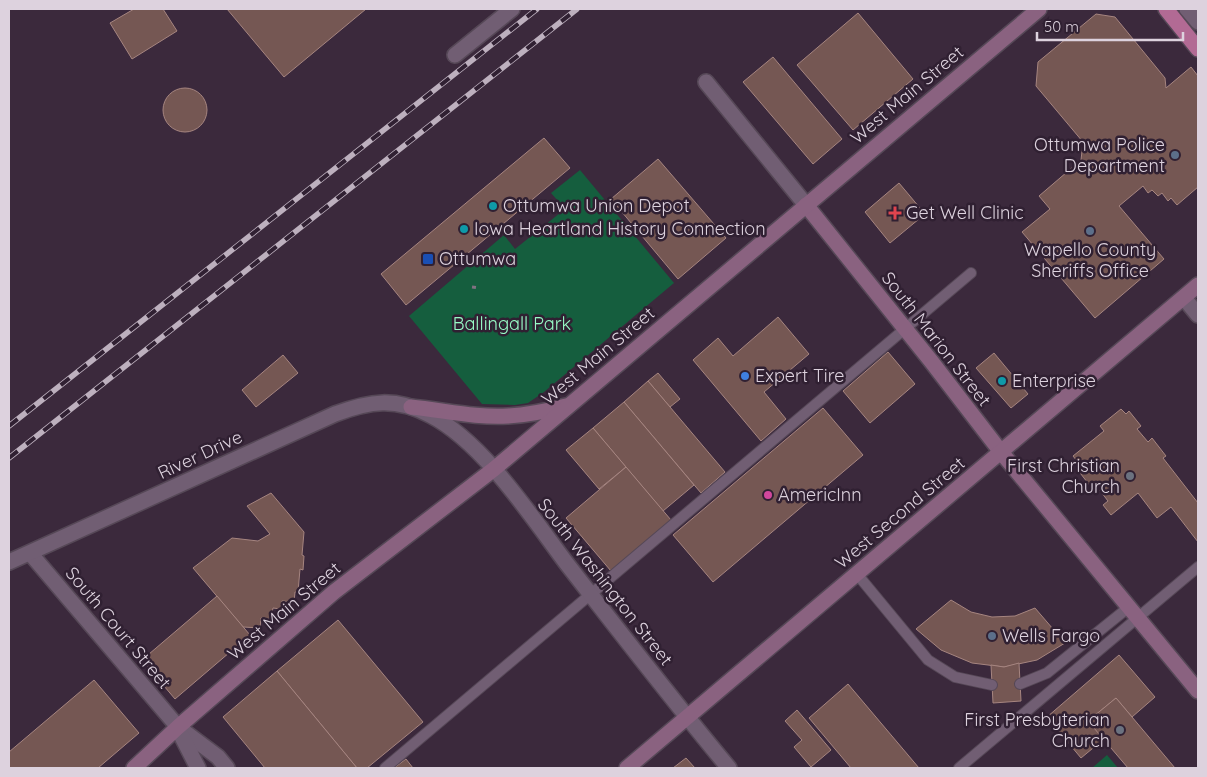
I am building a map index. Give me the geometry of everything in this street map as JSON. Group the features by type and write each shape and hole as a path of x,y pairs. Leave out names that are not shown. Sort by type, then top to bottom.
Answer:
{"highway":[{"path":"1166,9 1198,49"}],"main road":[{"name":"West Main Street","path":"134,768 178,727 334,592 494,469 1039,9"},
{"name":"South Marion Street","path":"806,205 1001,452 1198,692"},
{"name":"West Second Street","path":"627,768 1198,286"},
{"path":"411,407 498,417 529,414 570,406"}],"street":[{"path":"455,55 512,9"},
{"path":"1187,9 1198,22"},
{"name":"South Marion Street","path":"706,82 806,205"},
{"path":"1184,298 1198,315"},
{"name":"River Drive","path":"9,562 335,414 359,405 378,402 393,403 411,407 430,415 448,426 494,469"},
{"name":"South Washington Street","path":"494,469 687,718 729,768"},
{"name":"South Court Street","path":"30,553 178,727 218,758 227,768"},
{"name":"South Court Street","path":"178,727 198,768"}],"lane":[{"path":"385,768 971,273"},
{"path":"1020,684 1047,673 1198,567"},
{"path":"857,574 928,660 955,677 992,684"},
{"path":"958,768 1134,612"}],"path":[{"path":"472,287 479,288"}],"green space":[{"name":"Ballingall Park","path":"580,170 674,283 544,392 528,403 515,405 482,404 409,316 504,235 515,249 565,209 551,193"},
{"path":"1107,755 1118,768 1092,768"}],"building":[{"path":"134,9 163,9 177,31 132,59 110,23"},
{"path":"227,9 366,9 284,77"},
{"path":"858,13 913,79 853,130 797,65"},
{"path":"1096,14 1115,17 1165,78 1166,88 1191,67 1198,76 1198,187 1177,205 1171,198 1168,201 1162,193 1158,196 1152,190 1148,193 1143,186 1119,206 1164,259 1095,318 1022,232 1050,209 1039,196 1081,160 1083,142 1036,86 1038,62"},
{"path":"773,57 842,139 813,164 743,82"},
{"path":"189,88 201,94 206,101 206,119 201,126 194,131 181,132 169,126 164,119 163,106 169,94 176,89"},
{"name":"Ottumwa Union Depot","path":"544,138 570,168 406,305 381,274"},
{"path":"658,159 726,238 678,279 611,199"},
{"name":"Get Well Clinic","path":"899,183 925,214 890,243 865,212"},
{"name":"Expert Tire","path":"778,317 809,354 764,392 786,419 761,441 693,360 718,338 733,356"},
{"path":"888,352 915,384 870,423 843,391"},
{"name":"Enterprise","path":"994,353 1028,394 1011,408 976,368"},
{"path":"283,355 298,373 256,407 242,390"},
{"path":"658,373 680,399 670,407 648,381"},
{"path":"648,381 725,472 701,493 624,402"},
{"path":"624,402 694,485 663,511 593,428"},
{"name":"AmericInn","path":"823,408 863,455 713,582 673,535"},
{"name":"First Christian Church","path":"1121,409 1126,414 1129,411 1141,426 1137,429 1148,442 1152,438 1166,456 1163,458 1198,503 1198,542 1171,507 1157,518 1138,493 1111,515 1103,505 1108,501 1095,484 1091,487 1077,469 1081,466 1073,456 1104,431 1100,426"},
{"path":"593,428 626,467 599,489 566,450"},
{"path":"626,467 671,520 611,571 566,518"},
{"path":"271,493 304,532 303,570 300,569 298,592 295,592 294,602 282,601 281,609 273,608 271,619 261,618 260,628 243,627 193,568 232,538 258,541 270,534 247,506"},
{"path":"217,596 250,635 175,699 142,660"},
{"name":"Wells Fargo","path":"951,600 971,612 992,617 1015,616 1035,608 1065,643 1037,660 1004,667 972,663 941,650 916,629"},
{"path":"338,620 423,722 367,768 357,768 277,671"},
{"path":"1119,655 1155,697 1132,717 1116,698 1088,721 1104,739 1081,758 1047,717"},
{"path":"1019,663 1021,701 993,703 991,665 1004,667"},
{"path":"277,671 357,768 265,768 223,717"},
{"path":"94,680 139,733 98,768 9,768 9,752"},
{"path":"848,684 919,768 851,768 809,718"},
{"name":"First Presbyterian Church","path":"1116,698 1175,768 1128,768 1088,721"},
{"path":"797,710 831,750 811,767 794,747 802,740 785,721"},
{"path":"686,758 695,768 673,768"},
{"path":"406,759 413,768 394,768"}],"railway":[{"path":"9,426 537,9"},
{"path":"9,458 577,9"}],"place":[{"name":"Ottumwa Police Department","path":"1175,155"},
{"name":"Ottumwa Union Depot","path":"493,206"},
{"name":"Get Well Clinic","path":"895,213"},
{"name":"Iowa Heartland History Connection","path":"464,229"},
{"name":"Wapello County Sheriffs Office","path":"1090,231"},
{"name":"Ottumwa","path":"428,259"},
{"name":"Expert Tire","path":"745,376"},
{"name":"Enterprise","path":"1002,381"},
{"name":"First Christian Church","path":"1130,476"},
{"name":"AmericInn","path":"768,495"},
{"name":"Wells Fargo","path":"992,636"},
{"name":"First Presbyterian Church","path":"1120,730"}]}
